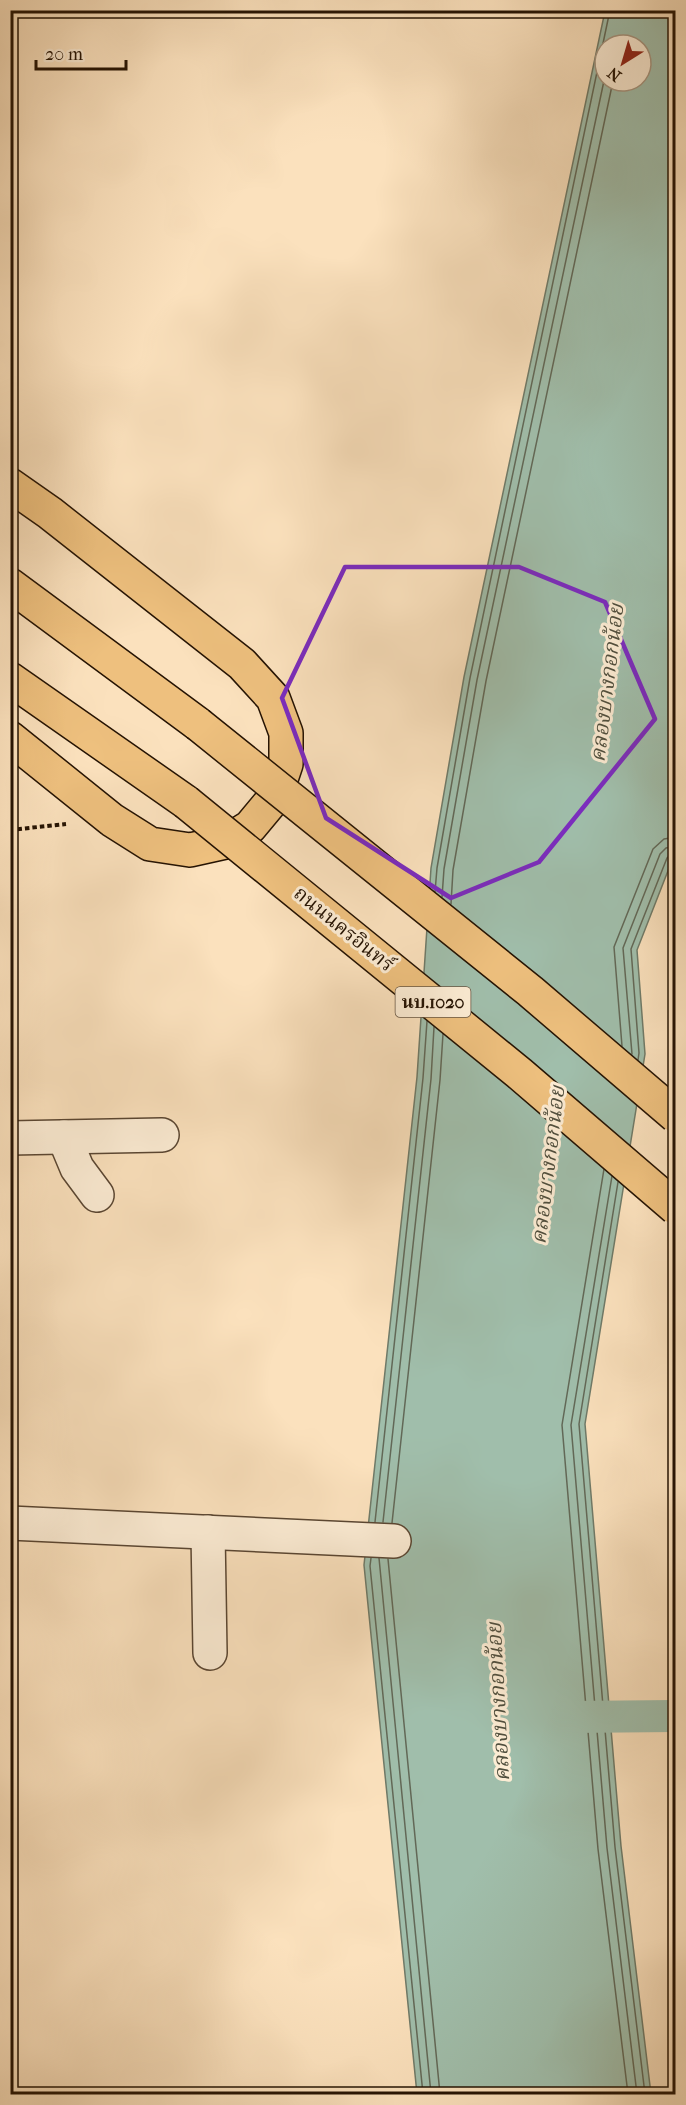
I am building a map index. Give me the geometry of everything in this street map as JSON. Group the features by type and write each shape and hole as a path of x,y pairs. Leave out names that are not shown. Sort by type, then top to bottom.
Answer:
{"main road":[{"path":"10,485 50,513 242,664 273,698 286,733 286,764 274,797 250,827 226,842 190,850 150,844 112,820 10,738"},
{"path":"10,585 198,724 530,991 675,1116"},
{"name":"ถนนนครอินทร์","path":"10,680 186,802 519,1073 675,1208"}],"street":[{"path":"10,1138 162,1135"},
{"path":"64,1137 77,1168 97,1195"},
{"path":"10,1523 394,1541"},
{"path":"208,1532 210,1653"}],"path":[{"path":"10,830 112,820"}],"highlighted area":[{"path":"345,567 519,567 605,602 655,719 539,862 451,898 326,818 282,698"}],"water":[{"name":"คลองบางกอกน้อย","path":"605,11 675,11 675,847 673,858 637,950 645,1054 585,1424 621,1846 651,2094 417,2094 364,1565 417,1077 431,868 464,677 593,68 593,93 653,93 653,33 600,33"}],"waterway":[{"path":"568,1717 676,1716"}]}
